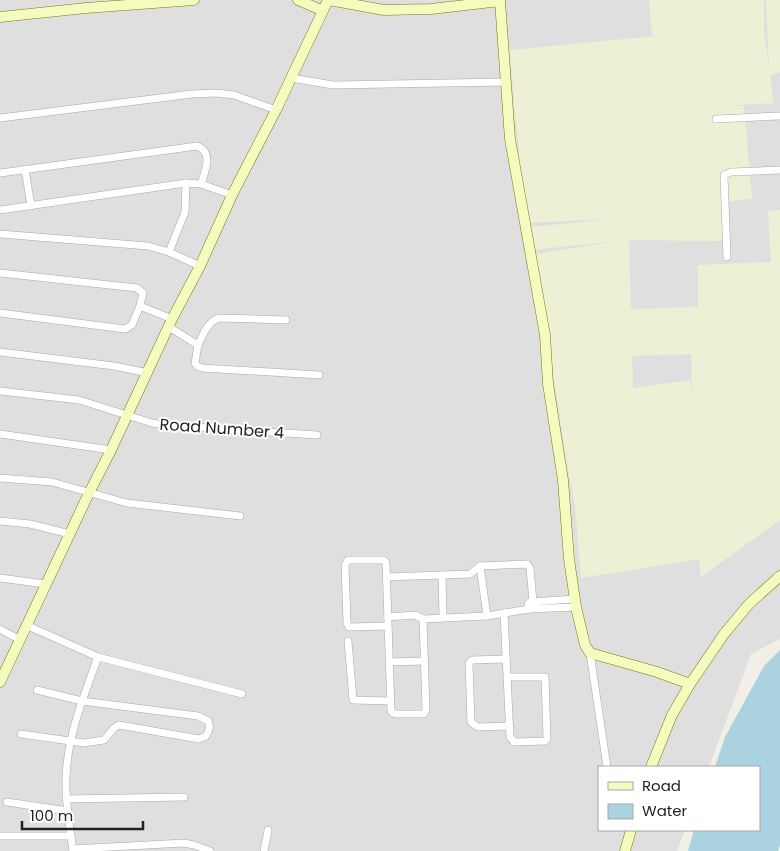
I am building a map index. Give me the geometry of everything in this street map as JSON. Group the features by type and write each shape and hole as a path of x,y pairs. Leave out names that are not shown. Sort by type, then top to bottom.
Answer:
{"street":[{"path":"0,17 194,0"},
{"path":"298,0 322,10"},
{"path":"0,682 89,493 112,450 170,323 200,266 232,195 276,110 328,0 384,10 431,9 502,1 510,139 545,336 548,384 564,480 569,559 585,646 590,653 608,766"},
{"path":"291,78 333,86 506,82"},
{"path":"0,118 192,94 216,93 234,95 276,110"},
{"path":"716,118 780,116"},
{"path":"0,173 197,146 203,149 207,155 201,184"},
{"path":"25,170 31,206"},
{"path":"727,257 724,175 731,172 780,170"},
{"path":"0,210 186,183 201,184 232,195"},
{"path":"169,252 185,212 186,183"},
{"path":"0,234 148,246 169,252 200,266"},
{"path":"0,273 137,288 143,293 132,325 125,329 0,313"},
{"path":"140,306 170,323 198,345"},
{"path":"286,320 219,318 214,320 210,323 198,345 195,363 202,368 319,375"},
{"path":"0,352 114,366 148,373"},
{"name":"Road Number 4","path":"0,391 79,400 163,425 317,435"},
{"path":"0,434 112,450"},
{"path":"0,478 52,482 127,503 240,516"},
{"path":"0,521 47,528 70,534"},
{"path":"388,626 349,627 347,623 345,562 348,560 382,559 386,563 386,577 388,617 389,662 393,714 425,713 423,619"},
{"path":"386,577 470,574 480,566 527,564 530,568 533,602"},
{"path":"480,566 487,616"},
{"path":"442,575 443,618"},
{"path":"652,766 672,715 690,684 724,634 749,604 780,576"},
{"path":"0,578 46,584"},
{"path":"528,609 528,603 533,602 576,603"},
{"path":"388,617 416,615 423,619 487,616 504,612 576,603"},
{"path":"504,612 506,677 510,737 514,742 543,742 547,739 545,677 506,677"},
{"path":"26,625 98,657 242,694"},
{"path":"0,629 20,640"},
{"path":"348,641 352,699 356,701 391,701"},
{"path":"590,653 657,672 690,684"},
{"path":"98,657 70,741 66,799 73,850 184,843 210,851"},
{"path":"506,659 472,660 469,663 471,722 479,727 509,726"},
{"path":"389,662 425,661"},
{"path":"22,734 84,743 104,740 119,725 199,739 206,736 209,730 210,725 208,721 198,716 82,701 37,690"},
{"path":"66,799 184,797"},
{"path":"7,802 68,811"},
{"path":"264,851 268,830"},
{"path":"625,851 630,831"},
{"path":"0,836 71,836"}],"shaded area":[{"path":"0,0 780,0 780,639 751,654 709,766 598,766 598,831 685,831 677,851 0,851"}],"green space":[{"path":"649,0 764,0 764,31 769,66 766,0 780,0 780,72 770,75 773,103 724,106 744,106 752,199 721,202 723,241 629,240 631,309 698,307 698,265 771,262 768,211 780,210 780,520 701,577 699,559 581,578 575,505 566,459 536,254 617,241 532,250 530,227 611,219 525,223 521,199 519,147 510,50 656,36 652,35","holes":["691,354 692,394 690,380 633,388 632,356"]}],"water":[{"path":"780,650 780,845 778,851 688,851 694,831 760,831 760,766 715,766 725,737 764,666"}]}
